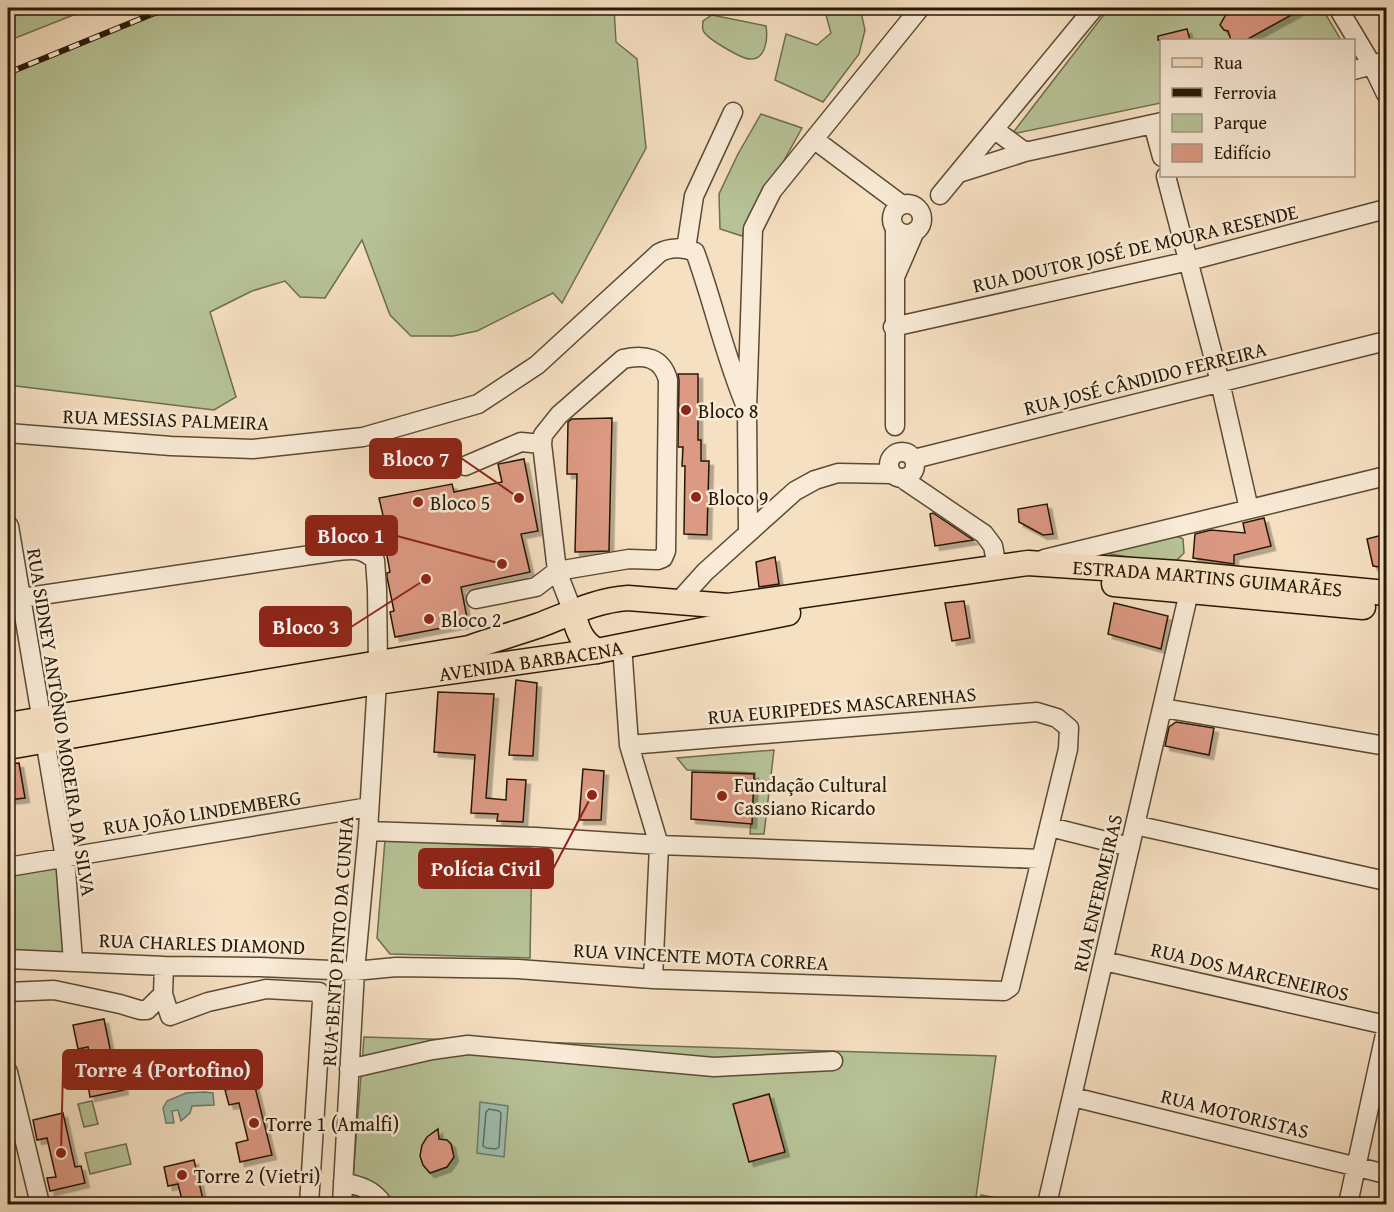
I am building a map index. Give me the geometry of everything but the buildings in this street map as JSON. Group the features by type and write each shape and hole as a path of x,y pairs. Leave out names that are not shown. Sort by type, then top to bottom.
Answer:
{"main road":[{"name":"AVENIDA BARBACENA","path":"377,673 469,648 614,599 628,598 667,609 728,606 1028,563"},
{"name":"ESTRADA MARTINS GUIMARÃES","path":"1028,563 1178,573 1386,592"},
{"name":"AVENIDA BARBACENA","path":"8,747 43,731 377,673 597,651 843,602 993,580 1053,578"},
{"name":"ESTRADA MARTINS GUIMARÃES","path":"1053,578 1386,609"},
{"path":"631,644 652,635 667,609"},
{"path":"573,612 580,635 597,651"},
{"name":"AVENIDA BARBACENA","path":"8,725 43,731"}],"street":[{"path":"748,532 747,409 753,229 772,191 920,8"},
{"path":"667,609 795,491 815,480 838,473 910,476 915,470 905,455 895,426 893,327 895,228 893,215 913,215 940,195 1094,8"},
{"path":"1338,8 1379,63 1386,94"},
{"path":"1355,69 1379,63"},
{"path":"733,112 694,196 686,249 695,252 713,303 732,371 747,409"},
{"path":"958,173 1025,152 1157,123 1160,148"},
{"path":"995,129 1025,152"},
{"path":"815,140 913,215"},
{"path":"1166,177 1220,382 1249,509"},
{"name":"RUA DOUTOR JOSÉ DE MOURA RESENDE","path":"893,327 1189,261 1386,209"},
{"path":"895,277 913,215"},
{"name":"RUA MESSIAS PALMEIRA","path":"8,433 159,446 253,449 363,437 478,404 537,365 659,253 665,249 686,249"},
{"name":"RUA JOSÉ CÂNDIDO FERREIRA","path":"905,455 1386,341"},
{"path":"477,599 536,587 557,572 629,560 663,558 666,551 668,380 665,367 657,360 632,357 623,359 559,415 543,435 542,444 557,572 573,612"},
{"path":"465,466 521,442 542,444"},
{"path":"897,476 984,534 993,546 997,567"},
{"path":"1028,563 1386,476"},
{"name":"RUA SIDNEY ANTÔNIO MOREIRA DA SILVA","path":"9,526 14,599 43,731 65,858 73,961"},
{"name":"RUA BENTO PINTO DA CUNHA","path":"14,599 331,552 365,551 375,560 378,589 377,673 368,831 355,971 342,1204"},
{"name":"RUA ENFERMEIRAS","path":"1047,1204 1189,592"},
{"path":"631,644 629,745 659,844 653,979"},
{"path":"1163,708 1386,746"},
{"name":"RUA EURIPEDES MASCARENHAS","path":"629,745 1037,712 1057,718 1069,728 1068,749 1050,827"},
{"name":"RUA JOÃO LINDEMBERG","path":"8,867 369,807"},
{"path":"1135,825 1386,881"},
{"path":"368,831 1040,859 1050,827 1130,847"},
{"name":"RUA VINCENTE MOTA CORREA","path":"396,968 518,969 653,979 1004,991 1010,987 1040,859"},
{"name":"RUA CHARLES DIAMOND","path":"8,959 355,971 396,968"},
{"name":"RUA DOS MARCENEIROS","path":"1104,961 1386,1026"},
{"path":"164,966 163,994 170,1016 208,1002 266,989 319,992 322,1001 309,1204"},
{"path":"8,992 54,990 140,1010 147,1010 163,994"},
{"path":"1348,1204 1386,1030"},
{"path":"349,1069 432,1050 468,1045 714,1067 833,1061"},
{"path":"8,1072 40,1204"},
{"name":"RUA MOTORISTAS","path":"1073,1096 1386,1174"},
{"path":"343,1182 367,1188 383,1204"}],"green space":[{"path":"8,8 91,8 8,41"},
{"path":"167,8 614,8 616,42 637,59 646,148 562,303 553,293 477,331 453,336 411,336 390,315 362,240 325,298 300,297 285,281 252,291 210,312 236,397 214,410 8,385 8,73"},
{"path":"824,8 860,8 865,30 859,54 823,102 775,80 786,34 817,45 831,33"},
{"path":"1109,8 1322,8 1340,39 1160,39 1160,103 1012,134"},
{"path":"712,15 766,26 765,47 760,56 750,59 740,56 705,34 703,21"},
{"path":"761,114 802,128 742,236 720,229 719,194"},
{"path":"1173,534 1183,539 1184,553 1173,564 1092,551"},
{"path":"774,750 764,834 750,834 755,773 687,770 677,758"},
{"path":"385,840 532,848 530,958 390,954 377,938"},
{"path":"59,866 68,948 61,953 8,952 8,875"},
{"path":"364,1037 996,1056 975,1204 351,1204"},
{"path":"92,1101 98,1124 84,1127 78,1104"},
{"path":"126,1144 131,1164 90,1174 85,1153"},
{"path":"981,1195 1030,1204 980,1204"}],"water":[{"path":"186,1093 213,1093 214,1105 192,1106 190,1113 181,1121 178,1110 172,1111 174,1123 166,1123 163,1108 167,1101"},
{"path":"480,1102 508,1106 504,1157 477,1153"}],"railway":[{"path":"8,73 167,8"}],"place":[{"name":"Bloco 8","path":"686,410"},
{"name":"Bloco 9","path":"696,497"},
{"name":"Bloco 7","path":"519,498"},
{"name":"Bloco 5","path":"418,502"},
{"name":"Bloco 1","path":"502,564"},
{"name":"Bloco 3","path":"426,579"},
{"name":"Bloco 2","path":"429,619"},
{"name":"Polícia Civil","path":"592,795"},
{"name":"Fundação Cultural Cassiano Ricardo","path":"722,796"},
{"name":"Torre 1 (Amalfi)","path":"254,1123"},
{"name":"Torre 4 (Portofino)","path":"61,1153"},
{"name":"Torre 2 (Vietri)","path":"182,1175"}]}
